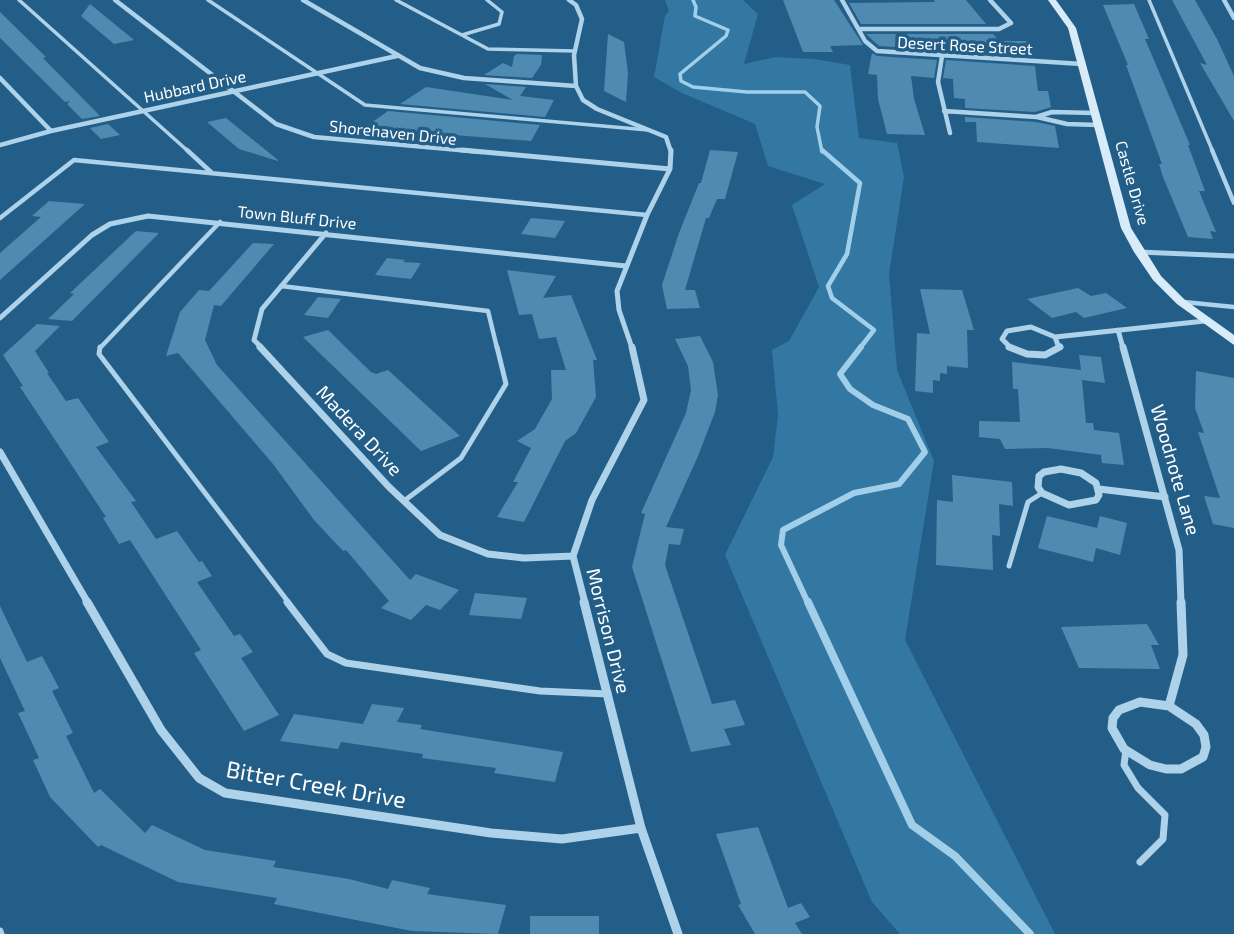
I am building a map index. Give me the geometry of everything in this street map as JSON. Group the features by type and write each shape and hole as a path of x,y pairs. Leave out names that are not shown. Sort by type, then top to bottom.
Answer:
{"main road":[{"name":"Castle Drive","path":"1052,0 1072,27 1126,228 1157,278 1181,302 1234,341"}],"street":[{"name":"Shorehaven Drive","path":"116,0 276,124 314,137 670,169"},
{"path":"303,0 420,68 464,78 576,86"},
{"path":"569,0 576,5 583,19 575,51 576,86 583,100 597,109 666,137 671,151 670,169"},
{"name":"Desert Rose Street","path":"842,0 870,48 877,51 1082,65"},
{"path":"859,29 999,29 1011,23 990,0"},
{"path":"1224,0 1234,18"},
{"name":"Hubbard Drive","path":"0,145 51,131 397,56"},
{"path":"942,57 938,82 950,133"},
{"path":"0,78 51,131"},
{"path":"944,111 1036,117 1067,124 1098,125"},
{"path":"1036,117 1052,112 1095,113"},
{"name":"Morrison Drive","path":"670,169 647,215 617,290 618,310 630,340 644,400 592,500 573,556 641,828 678,934"},
{"name":"Town Bluff Drive","path":"0,318 92,235 110,224 149,216 626,266"},
{"name":"Madera Drive","path":"326,233 262,309 254,340 439,535 488,554 524,558 573,556"},
{"path":"1139,252 1234,256"},
{"path":"1055,337 1060,346 1058,350 1045,355 1017,352 1002,339 1007,331 1022,327 1040,329 1055,337 1205,321"},
{"name":"Woodnote Lane","path":"1118,330 1179,550 1183,654 1169,706"},
{"name":"Bitter Creek Drive","path":"0,452 161,730 199,778 225,793 491,833 562,839 641,828"},
{"path":"1099,489 1096,500 1080,506 1059,503 1042,493 1038,487 1039,477 1044,472 1061,469 1089,478 1099,489 1164,497"},
{"path":"1140,702 1169,706 1184,714 1204,735 1206,747 1203,757 1181,769 1150,765 1126,750 1116,738 1112,727 1113,718 1119,710 1140,702"}],"lane":[{"path":"19,0 212,173"},
{"path":"208,0 365,105 652,130"},
{"path":"396,0 488,49 575,51"},
{"path":"461,35 499,24 502,12 487,0"},
{"path":"1149,0 1234,203"},
{"path":"0,218 74,160 647,215"},
{"path":"220,222 100,345 99,355 327,654 346,663 541,691 608,694"},
{"path":"281,286 488,311 506,384 461,458 404,501"},
{"path":"1181,302 1234,307"},
{"path":"1009,566 1028,502 1042,493"},
{"path":"1126,750 1124,765 1138,788 1164,815 1163,839 1140,862"}],"shaded area":[{"path":"665,0 743,0 758,14 744,64 775,57 850,65 859,138 897,143 904,177 889,274 897,370 934,461 905,640 1055,934 900,934 872,902 725,555 773,457 778,415 772,350 789,341 819,287 792,205 825,184 768,166 755,124 682,93 654,77 665,16 669,11"}],"building":[{"path":"783,0 834,0 863,45 830,46 833,52 803,52"},
{"path":"934,0 966,0 986,24 861,24 849,3 935,2"},
{"path":"1172,0 1195,0 1217,39 1234,76 1234,121 1200,63 1207,65"},
{"path":"90,4 134,40 114,44 81,16"},
{"path":"1134,4 1149,39 1145,39 1190,145 1205,191 1199,191 1216,232 1210,231 1213,239 1188,237 1163,177 1159,164 1162,164 1128,65 1103,5"},
{"path":"0,12 100,116 82,119 67,104 70,101 65,102 0,38"},
{"path":"608,34 624,42 628,73 626,102 604,91"},
{"path":"866,34 993,34 999,41 1031,41 1034,56 879,46"},
{"path":"872,53 877,56 937,60 934,78 911,76 914,99 925,135 887,134 878,99 877,75 868,74"},
{"path":"517,54 542,55 541,65 532,78 484,75 503,63 512,67"},
{"path":"946,60 1035,66 1038,91 1048,91 1051,107 1035,112 965,108 965,99 954,98 953,79 943,78"},
{"path":"485,84 526,87 520,96 554,100 545,117 400,104 426,87 513,100"},
{"path":"388,111 540,125 531,141 364,128"},
{"path":"965,117 1055,126 1059,148 977,142 976,122 965,122"},
{"path":"226,118 278,161 239,149 207,122"},
{"path":"108,124 120,135 101,139 90,128"},
{"path":"710,150 738,152 725,199 717,199 709,218 706,218 685,290 695,290 700,308 667,309 662,285 679,233 701,183"},
{"path":"49,201 85,204 0,280 0,253 41,217 32,216"},
{"path":"531,218 565,221 555,238 521,234"},
{"path":"136,231 159,233 72,321 48,319 74,294 70,293"},
{"path":"253,243 274,244 221,306 214,305 205,340 217,365 410,580 416,574 459,590 440,610 426,605 411,620 381,608 389,601 346,550 343,551 314,520 273,464 178,353 166,356 180,312 199,290 209,291"},
{"path":"387,258 421,263 411,279 375,275"},
{"path":"507,270 556,276 543,298 571,295 597,360 593,360 596,397 576,433 565,441 524,522 497,517 518,482 513,482 531,448 517,441 535,429 552,399 551,370 566,370 556,337 539,339 532,314 519,315"},
{"path":"1078,288 1091,296 1106,293 1127,308 1084,318 1076,312 1052,318 1027,299"},
{"path":"920,289 962,290 974,330 967,330 968,368 947,366 947,374 940,373 940,381 933,380 933,393 915,391 917,333 930,334"},
{"path":"318,297 341,299 328,318 304,315"},
{"path":"37,324 60,326 35,351 47,373 66,401 78,398 109,442 96,447 136,501 131,502 156,539 177,531 199,562 202,561 212,576 197,582 234,636 240,634 253,652 241,658 279,715 244,731 194,653 201,650 130,540 119,544 103,518 106,517 20,387 23,386 3,355"},
{"path":"328,330 371,372 376,374 388,370 460,436 421,451 303,337"},
{"path":"700,336 713,362 718,395 715,412 698,456 666,527 684,529 680,545 669,544 665,565 712,704 735,700 745,725 724,729 731,745 691,752 632,567 645,514 641,513 686,413 691,390 688,366 675,339"},
{"path":"1079,355 1101,357 1105,383 1082,380 1086,423 1093,423 1094,430 1119,433 1124,465 1102,463 1101,455 1048,448 1005,449 1000,439 979,437 979,421 1020,422 1018,389 1013,389 1012,362 1081,370"},
{"path":"1196,371 1234,378 1234,528 1213,524 1204,496 1220,498 1198,432 1204,433 1195,408"},
{"path":"952,475 1012,482 1013,506 999,504 1000,536 992,535 993,570 936,565 937,500 953,502"},
{"path":"1047,516 1097,528 1100,516 1127,523 1120,555 1096,548 1093,562 1038,548"},
{"path":"475,593 527,598 521,619 469,615"},
{"path":"0,606 27,662 42,656 59,688 52,691 73,733 66,736 94,793 100,789 145,833 152,825 205,850 276,861 273,867 349,879 388,889 392,880 430,888 427,894 506,905 498,934 412,931 274,904 277,898 178,882 101,845 98,847 50,797 33,760 39,758 18,713 25,711 0,658"},
{"path":"1147,624 1159,645 1151,645 1160,669 1079,668 1061,627"},
{"path":"372,704 404,708 397,722 422,725 420,729 563,752 555,782 494,773 496,768 422,758 423,754 341,742 338,749 280,741 294,714 363,724"},
{"path":"758,827 788,908 801,903 810,917 795,923 802,934 755,934 738,905 741,904 716,834"},
{"path":"530,916 599,916 599,934 530,934"}],"waterway":[{"path":"693,0 696,7 695,16 728,30 726,36 680,74 681,81 693,87 747,92 805,92 820,106 817,127 822,152"},
{"path":"822,150 860,183 847,254 828,286 832,298 874,330 860,348"},
{"path":"808,603 781,545 783,530 854,493 899,484 925,452 908,419 873,405 850,389 840,374 861,347"},
{"path":"808,602 912,825 955,856 1030,934"}]}
